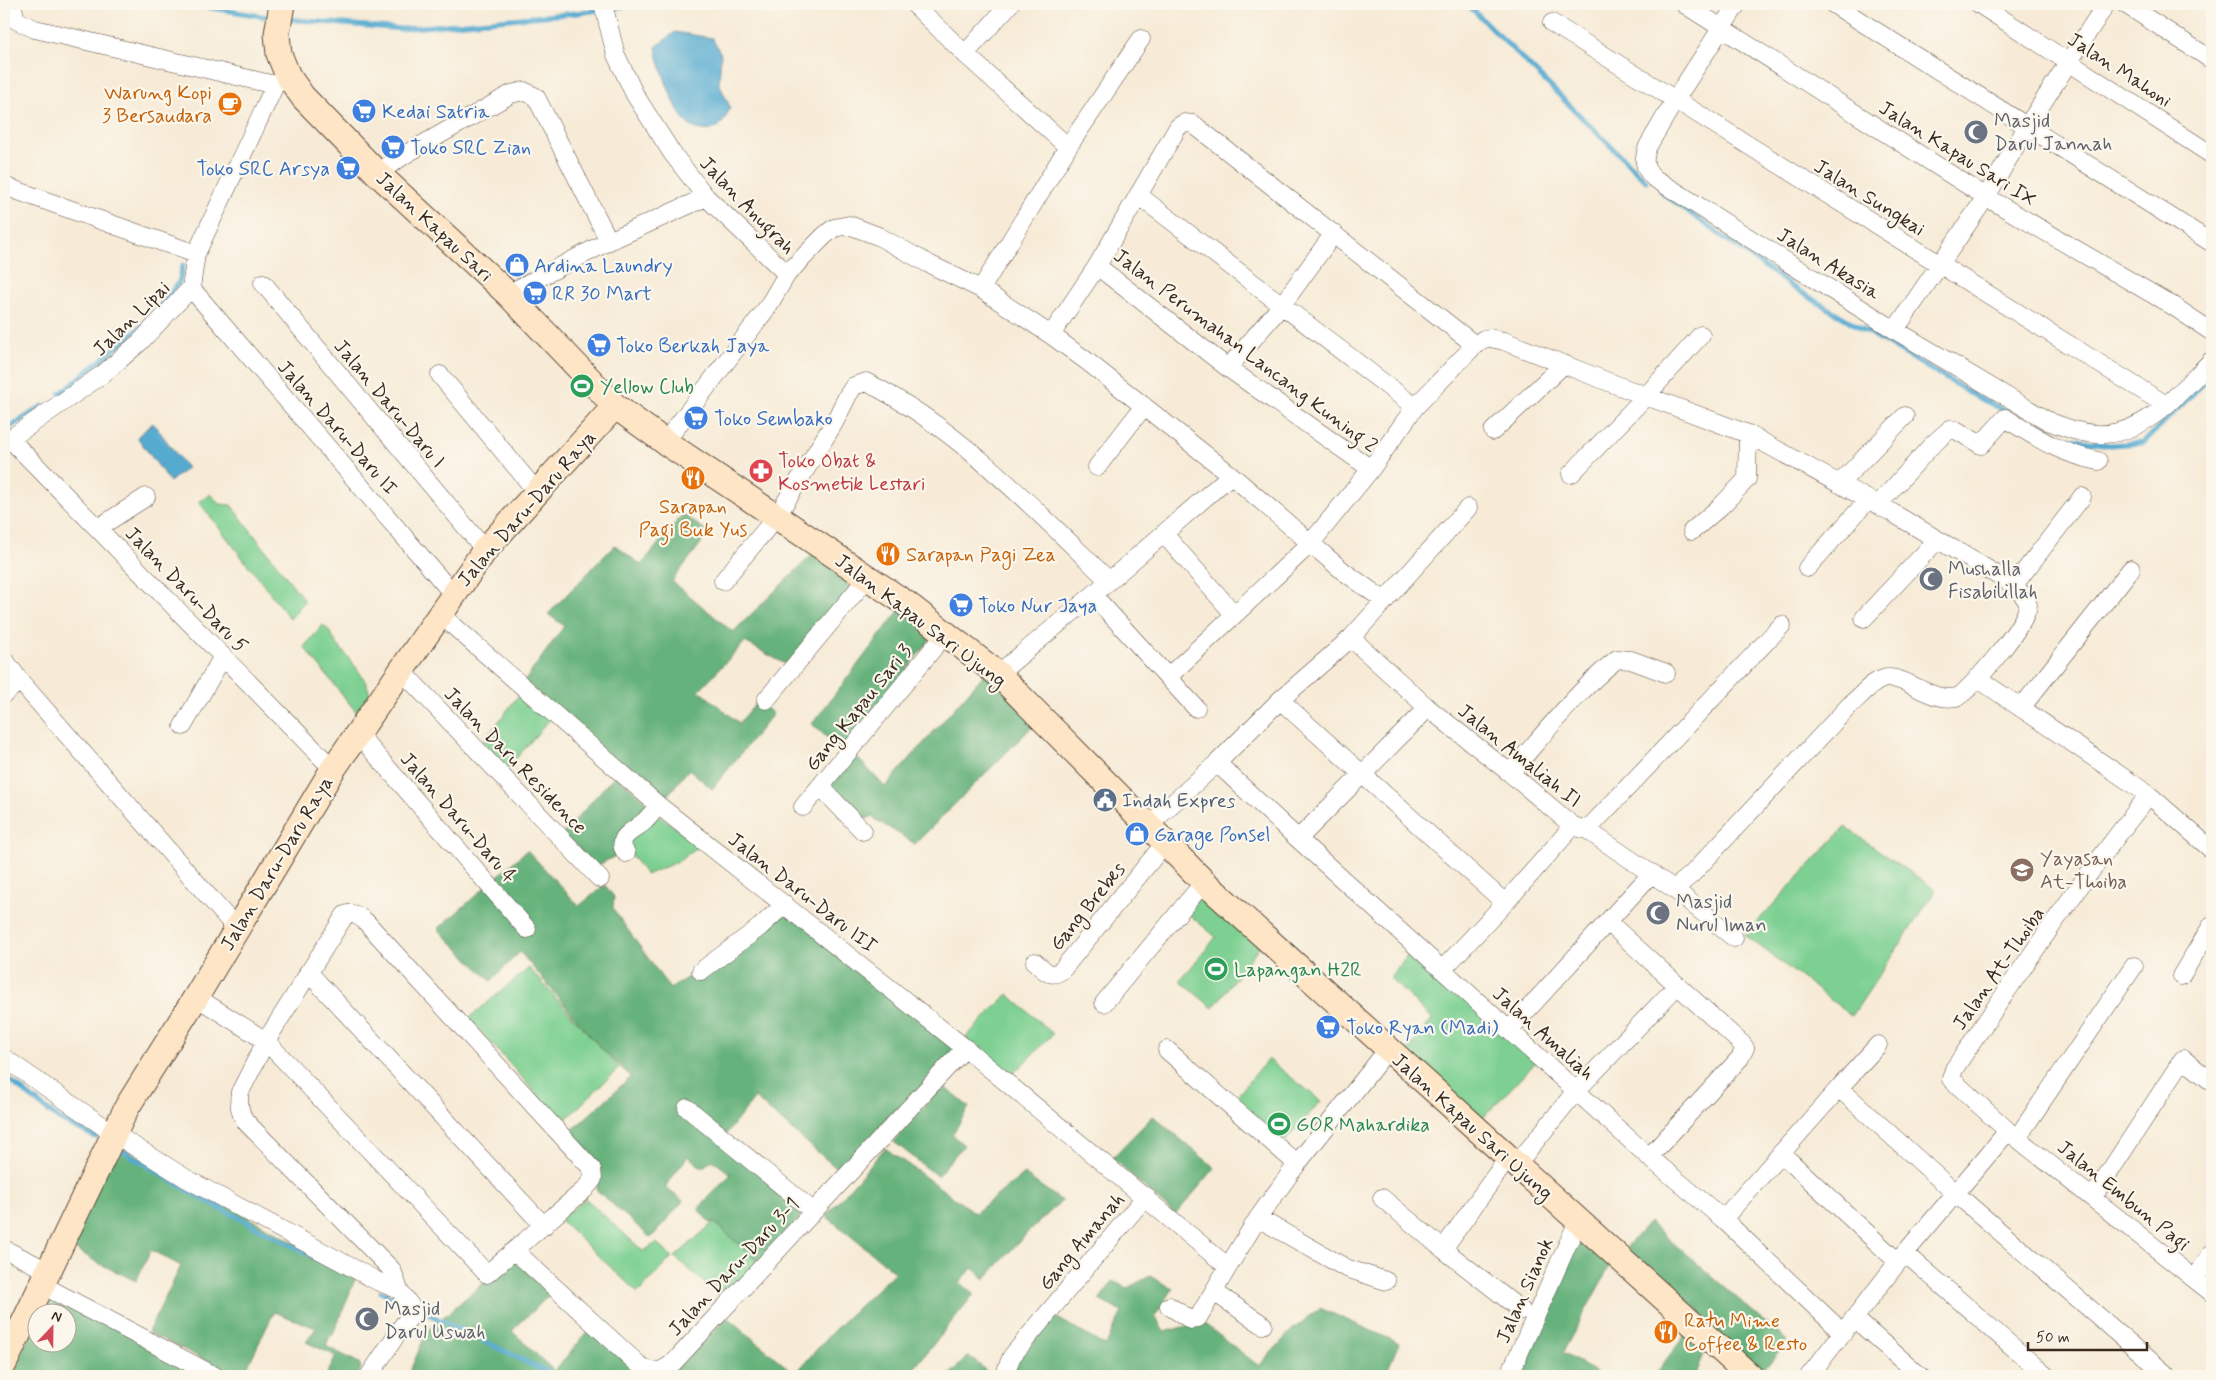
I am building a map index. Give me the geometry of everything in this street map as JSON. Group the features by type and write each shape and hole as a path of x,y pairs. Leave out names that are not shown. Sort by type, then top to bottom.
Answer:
{"main road":[{"name":"Jalan Kapau Sari","path":"282,4 277,34 281,81 303,97 377,173 508,294 615,406"},
{"name":"Jalan Kapau Sari Ujung","path":"615,406 665,442 868,577 946,633 998,674 1204,882 1750,1376"},
{"name":"Jalan Daru-Daru Raya","path":"4,1364 112,1133 146,1073 196,997 333,769 484,550 615,406"}],"street":[{"path":"12,4 16,20 35,29 281,81"},
{"name":"Jalan Anugrah","path":"603,4 616,55 635,95 672,154 706,197 787,274"},
{"path":"914,4 965,54 1068,146"},
{"path":"965,54 1010,4"},
{"name":"Jalan Kapau Sari IX","path":"1684,4 1986,197 2056,240 2173,306 2212,332"},
{"name":"Jalan Akasia","path":"1737,4 1675,100 1645,153 1645,167 1648,173 1895,330 2048,421 2074,431 2114,434 2145,421 2166,405 2212,360"},
{"path":"1833,4 2028,125 2212,243"},
{"name":"Jalan Mahoni","path":"1979,4 2212,155"},
{"path":"1895,330 1941,266 1986,197 2028,125 2106,4"},
{"path":"2125,4 2212,60"},
{"name":"Jalan Sungkai","path":"1552,23 2166,405"},
{"path":"980,288 1068,146 1141,39"},
{"name":"Jalan Lipai","path":"7,441 103,374 140,342 191,288 196,254 281,81"},
{"path":"377,173 406,154 511,94 524,91 536,98 609,241"},
{"path":"1052,335 1096,266 1178,127 1188,122 1334,233 1475,345"},
{"path":"4,186 196,254"},
{"path":"1138,195 1415,407"},
{"path":"508,294 609,241 706,197"},
{"path":"665,442 767,308 787,274 834,228 849,225 878,236 929,264 980,288 1052,335 1231,475 1343,571 1385,601"},
{"path":"1228,368 1282,305 1334,233"},
{"name":"Jalan Perumahan Lancang Kuning 2","path":"1096,266 1228,368 1371,469"},
{"name":"Jalan Daru-Daru I","path":"263,283 484,550"},
{"name":"Jalan Daru-Daru II","path":"191,288 446,604"},
{"path":"1571,474 1646,396 1701,334"},
{"path":"1169,676 1311,543 1371,469 1415,407 1475,345 1484,339 1496,339 1748,434 1791,456 1937,540 2014,586 2026,599 2027,610 2011,638 1960,696 1955,698 1938,697 1892,678 1881,680 1873,685 1850,705 1691,875 1674,889"},
{"path":"1493,431 1564,364"},
{"path":"440,375 536,491"},
{"path":"723,581 777,516 834,424 854,386 866,382 907,406 966,449 1027,502 1109,581"},
{"path":"1097,467 1144,406"},
{"path":"1838,484 1905,416"},
{"path":"1807,568 1950,429 1956,430 1981,445 2005,418 2054,448 2098,462"},
{"path":"1692,531 1721,506 1747,479 1748,434"},
{"name":"Jalan Daru-Daru 5","path":"7,441 98,528 333,769"},
{"path":"998,674 1094,595 1231,475"},
{"path":"98,528 146,497"},
{"path":"2014,586 2082,497"},
{"path":"1157,834 1217,763 1280,700 1351,638 1468,508"},
{"path":"1164,534 1234,614"},
{"path":"1864,618 1937,540"},
{"path":"2021,708 2131,569"},
{"path":"766,700 868,577"},
{"path":"1094,595 1196,708"},
{"name":"Jalan Daru-Daru III","path":"446,604 658,805 965,1048 1146,1196"},
{"path":"1442,970 1505,903 1782,625"},
{"name":"Gang Kapau Sari 3","path":"803,807 946,633"},
{"name":"Jalan Amaliah II","path":"1351,638 1428,708 1580,828 1652,873 1734,938"},
{"path":"183,726 223,656"},
{"path":"4,659 20,681 236,928"},
{"path":"1510,773 1562,713 1617,659 1631,660 1666,673"},
{"name":"Jalan Daru Residence","path":"401,670 600,879"},
{"path":"1977,678 2149,795 2212,850"},
{"path":"4,694 20,681"},
{"path":"1280,700 1505,903"},
{"path":"1298,840 1428,708"},
{"name":"Jalan Daru-Daru 4","path":"358,734 527,929"},
{"name":"Jalan Amaliah","path":"1217,763 1298,840 1649,1157 1723,1219 1843,1333"},
{"path":"820,786 863,831"},
{"name":"Jalan At-Thoiba","path":"2013,1134 1953,1082 1951,1077 1954,1069 2116,837 2149,795"},
{"path":"626,853 622,844 623,838 645,822 658,805"},
{"name":"Gang Brebes","path":"1035,962 1047,973 1054,974 1062,970 1157,834"},
{"path":"1509,1030 1652,873"},
{"path":"1104,1003 1204,882"},
{"path":"702,971 760,927 785,904"},
{"path":"196,997 266,1040 487,1274 516,1251 592,1182 594,1176 592,1169 366,922 355,915 346,914 266,1040 240,1092 238,1100 241,1116 392,1270 399,1290 415,1312 403,1325 369,1376"},
{"path":"1608,922 1742,1044 1744,1052 1649,1157"},
{"path":"2181,976 2212,925"},
{"path":"1809,1376 1955,1193 2013,1134 2134,966"},
{"path":"308,972 544,1226"},
{"path":"1443,1249 1512,1162 1576,1090 1678,985"},
{"path":"1723,1219 1878,1045"},
{"name":"Jalan Daru-Daru 3-1","path":"516,1251 638,1364 652,1372 660,1372 674,1362 965,1048"},
{"path":"1169,1306 1191,1320 1197,1319 1258,1218 1297,1164 1388,1049"},
{"path":"1167,1050 1297,1164"},
{"path":"4,1058 112,1133 187,1180 379,1282 399,1290"},
{"path":"2093,1197 2184,1059 2212,1082"},
{"path":"1840,1088 1955,1193 2168,1376"},
{"path":"687,1108 813,1212"},
{"name":"Jalan Embun Pagi","path":"2013,1134 2212,1293"},
{"path":"1780,1153 1902,1258 2046,1376"},
{"name":"Gang Amanah","path":"1008,1376 1007,1368 1012,1356 1146,1196 1228,1267"},
{"path":"1382,1198 1521,1310"},
{"path":"1258,1218 1346,1268 1386,1281"},
{"name":"Jalan Sianok","path":"1509,1376 1578,1220"},
{"path":"4,1249 45,1278 215,1376"},
{"path":"2195,1279 2212,1253"},
{"path":"1214,1292 1263,1325"},
{"path":"1854,1318 1920,1376"}],"green space":[{"path":"210,494 220,504 231,505 305,601 290,619 199,502"},
{"path":"683,514 709,533 672,581 733,632 816,551 858,578 787,665 745,642 699,690 739,723 759,700 773,714 712,789 689,769 663,801 524,682 564,626 548,614 615,545 641,565"},
{"path":"901,608 935,633 842,751 812,724"},
{"path":"323,625 356,668 368,688 370,695 357,713 304,647"},
{"path":"986,672 1035,724 915,844 872,817 854,822 820,786 850,750 885,787"},
{"path":"521,692 551,718 508,768 483,742"},
{"path":"615,775 651,805 617,855 595,867 563,834"},
{"path":"657,814 699,846 679,861 646,875 632,856 628,839"},
{"path":"1845,827 1936,890 1852,1016 1745,935"},
{"path":"527,850 579,906 605,885 614,897 613,909 670,989 791,908 965,1048 842,1173 755,1098 723,1138 805,1212 759,1263 714,1222 710,1223 698,1209 731,1174 712,1160 702,1168 688,1156 665,1187 683,1201 651,1238 596,1190 601,1170 570,1132 631,1077 600,1047 520,952 491,981 438,929"},
{"path":"1203,890 1261,944 1213,1008 1180,981 1216,937 1186,912"},
{"path":"1412,950 1537,1061 1482,1119 1406,1053 1432,1019 1390,978"},
{"path":"529,968 619,1068 562,1123 469,1018"},
{"path":"1008,994 1053,1034 1010,1077 965,1038"},
{"name":"GOR Mahardika","path":"1268,1059 1321,1101 1282,1145 1232,1102"},
{"path":"942,1085 969,1107 952,1135 964,1145 937,1176 894,1142"},
{"path":"1153,1116 1215,1168 1175,1215 1112,1158"},
{"path":"117,1144 356,1277 333,1335 330,1336 326,1346 359,1363 361,1367 358,1376 326,1376 336,1356 306,1342 316,1328 274,1312 243,1376 238,1376 148,1332 181,1266 151,1250 136,1281 98,1263 69,1245"},
{"path":"885,1148 975,1213 1024,1174 1062,1201 1028,1232 985,1279 972,1268 960,1283 974,1294 911,1372 914,1376 669,1376 727,1317 795,1374 833,1331 895,1272 826,1216"},
{"path":"586,1199 643,1251 657,1243 672,1257 638,1293 559,1219"},
{"path":"714,1222 759,1263 725,1301 675,1257"},
{"path":"1649,1222 1787,1341 1759,1376 1625,1249"},
{"path":"1584,1236 1612,1262 1563,1352 1601,1376 1516,1376 1574,1238"},
{"path":"513,1258 550,1294 512,1331 554,1371 591,1328 669,1376 408,1376 427,1331"},
{"path":"1150,1276 1173,1289 1155,1316 1164,1332 1202,1322 1259,1366 1292,1330 1320,1308 1399,1343 1385,1376 1144,1376 1132,1370 1128,1376 1016,1376 1014,1362 1056,1317 1105,1346 1122,1312 1099,1300 1113,1281 1127,1288"},
{"path":"49,1293 66,1302 45,1302"},
{"path":"78,1308 208,1376 11,1376 28,1338 28,1352 78,1352"},
{"path":"1686,1334 1706,1349 1695,1376 1654,1376"},
{"path":"969,1356 992,1376 948,1376"}],"water":[{"path":"675,32 712,38 721,54 719,83 730,107 724,121 715,129 709,131 689,125 679,111 668,89 656,47"},
{"path":"153,423 187,468 170,482 137,437"}],"waterway":[{"path":"187,4 273,18"},
{"path":"286,19 401,29 577,13 644,4"},
{"path":"1467,4 1646,181"},
{"path":"1661,192 1794,288 1977,397 2008,412"},
{"path":"60,394 149,320 179,282 183,265"},
{"path":"2020,418 2064,438 2109,445 2143,443 2212,375"},
{"path":"4,431 42,406"},
{"path":"4,1076 60,1120 96,1137"},
{"path":"120,1149 197,1196 331,1266"},
{"path":"381,1292 392,1297"},
{"path":"418,1309 555,1376"}],"place":[{"name":"Warung Kopi 3 Bersaudara","path":"230,104"},
{"name":"Kedai Satria","path":"364,111"},
{"name":"Masjid Darul Jannah","path":"1976,132"},
{"name":"Toko SRC Zian","path":"393,147"},
{"name":"Toko SRC Arsya","path":"348,168"},
{"name":"Ardina Laundry","path":"517,265"},
{"name":"RR 30 Mart","path":"535,293"},
{"name":"Toko Berkah Jaya","path":"599,345"},
{"name":"Yellow Club","path":"582,386"},
{"name":"Toko Sembako","path":"696,418"},
{"name":"Toko Obat & Kosmetik Lestari","path":"761,471"},
{"name":"Sarapan Pagi Buk Yus","path":"693,478"},
{"name":"Sarapan Pagi Zea","path":"888,554"},
{"name":"Mushalla Fisabilillah","path":"1931,579"},
{"name":"Toko Nur Jaya","path":"961,605"},
{"name":"Indah Expres","path":"1105,800"},
{"name":"Garage Ponsel","path":"1137,834"},
{"name":"Yayasan At-Thoiba","path":"2022,870"},
{"name":"Masjid Nurul Iman","path":"1658,913"},
{"name":"Lapangan H2R","path":"1216,969"},
{"name":"Toko Ryan (Madi)","path":"1328,1027"},
{"name":"GOR Mahardika","path":"1279,1124"},
{"name":"Masjid Darul Uswah","path":"367,1319"},
{"name":"Ratu Mime Coffee & Resto","path":"1666,1332"}]}
